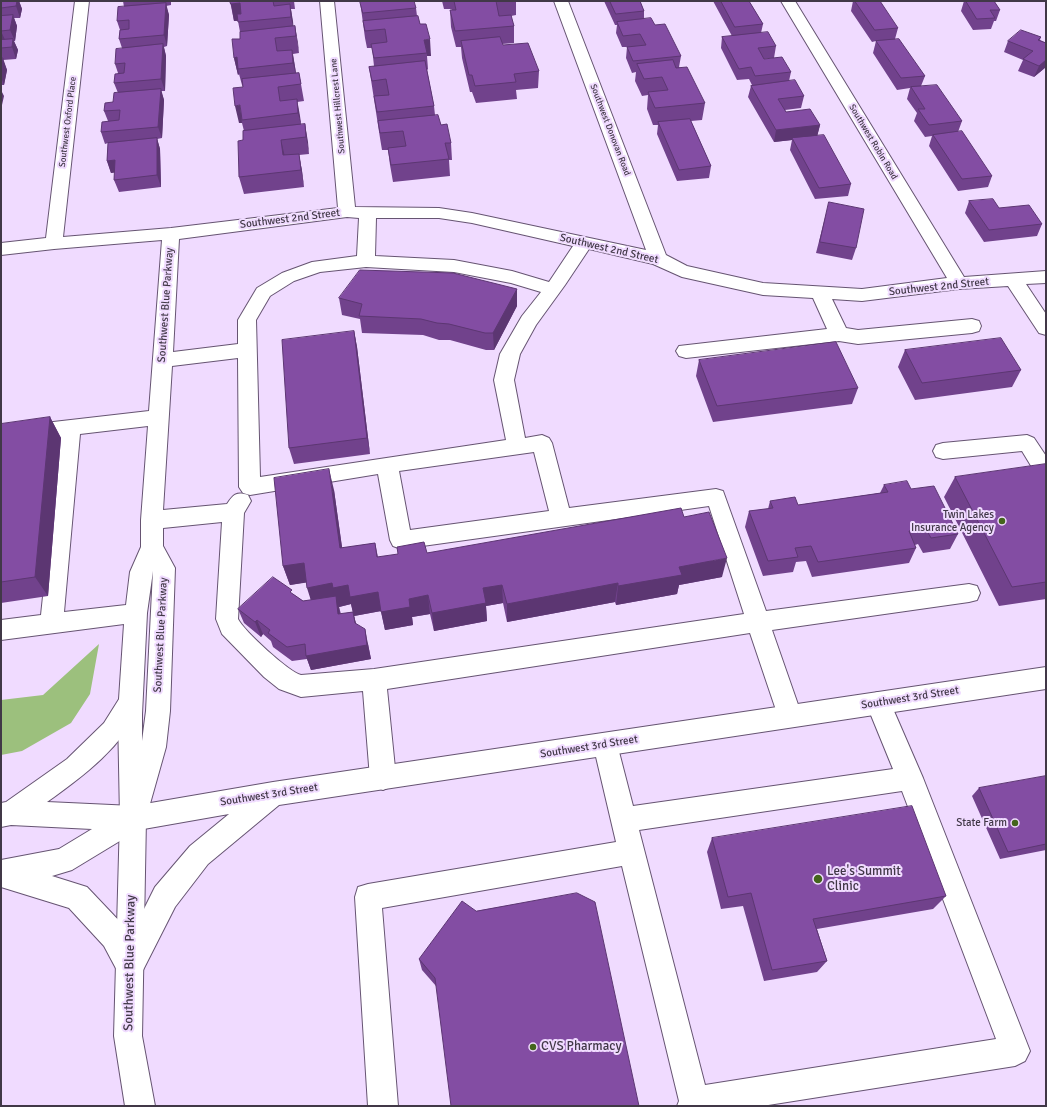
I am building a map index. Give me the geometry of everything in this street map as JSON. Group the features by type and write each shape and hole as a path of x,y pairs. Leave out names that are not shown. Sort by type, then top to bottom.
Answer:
{"street":[{"name":"Southwest Oxford Place","path":"54,243 82,1"},
{"name":"Southwest Hillcrest Lane","path":"326,1 336,73 347,212"},
{"name":"Southwest Donovan Road","path":"561,1 658,259"},
{"name":"Southwest Robin Road","path":"788,1 959,283"},
{"name":"Southwest 2nd Street","path":"171,234 347,212 446,214 472,218 658,259 682,271 763,289 862,295 959,283 1046,277"},
{"path":"366,261 368,212"},
{"name":"Southwest Blue Parkway","path":"1,249 54,243 171,234 152,520 152,547 141,572 136,613 130,704 130,754 133,818 128,1036 140,1106"},
{"path":"517,447 504,380 510,354 529,321 584,243"},
{"path":"553,289 512,277 454,266 366,261 318,266 288,277 263,292 247,320 250,486 233,512 227,619 230,628 272,670 287,682 301,686 374,680 759,622 969,593"},
{"path":"1013,280 1046,328"},
{"path":"820,292 838,334"},
{"path":"686,351 838,334 858,338 972,326"},
{"path":"163,360 247,350"},
{"path":"1,436 159,417"},
{"path":"52,623 71,427"},
{"path":"943,451 1027,443 1046,473"},
{"path":"250,486 387,465 542,444 561,518"},
{"path":"387,465 401,540 716,497 790,716"},
{"path":"152,520 233,512"},
{"name":"Southwest Blue Parkway","path":"133,818 154,747 158,711 164,568 152,547"},
{"path":"1,630 136,613"},
{"name":"Southwest 3rd Street","path":"6,814 133,818 273,794 1046,678"},
{"path":"374,680 383,778"},
{"path":"605,744 693,1104 1015,1051 910,778 878,703"},
{"path":"6,814 76,767 113,731 130,704"},
{"path":"623,820 910,778"},
{"path":"130,966 165,897 199,854 273,794"},
{"name":"Southwest 3rd Street","path":"1,873 63,860 133,818"},
{"path":"383,1106 368,897 631,852"},
{"path":"1,873 77,897 114,936 130,966"}],"green space":[{"path":"99,644 90,694 71,723 22,751 1,755 1,700 43,695"}],"building":[{"path":"1,1 17,1 16,6 1,8"},
{"path":"230,1 273,1 274,6 290,4 291,17 238,22 237,14 241,14 240,3 231,4"},
{"path":"360,1 414,1 416,8 363,13"},
{"path":"454,1 496,1 499,16 511,15 514,26 455,31 450,10 456,10"},
{"path":"610,1 640,1 644,11 616,14"},
{"path":"721,1 749,1 763,24 735,27"},
{"path":"855,1 880,1 898,28 875,30"},
{"path":"966,1 994,1 1000,10 990,10 995,18 977,19"},
{"path":"166,3 164,35 119,39 120,30 129,29 129,20 117,21 118,7"},
{"path":"13,15 10,30 1,31 1,16"},
{"path":"418,16 420,24 426,24 430,39 424,40 427,53 374,58 371,44 387,42 385,29 365,31 363,21"},
{"path":"651,18 655,25 665,24 681,56 633,61 627,47 646,45 640,34 623,36 617,22"},
{"path":"295,26 296,36 275,38 277,51 292,50 293,63 238,69 237,57 234,58 232,39 240,39 240,32"},
{"path":"1021,30 1041,37 1038,40 1046,43 1046,60 1039,66 1023,59 1033,51 1008,41"},
{"path":"768,32 776,46 758,48 764,59 782,57 791,72 755,76 751,67 739,69 722,37"},
{"path":"500,37 503,45 528,43 539,71 514,74 516,82 475,86 472,75 469,75 461,41"},
{"path":"13,39 12,47 1,48 1,40"},
{"path":"899,39 925,76 901,78 876,41"},
{"path":"163,44 161,79 114,83 115,74 124,73 125,63 115,64 116,49"},
{"path":"673,60 676,68 687,67 705,103 655,108 648,92 668,90 662,77 644,79 637,64"},
{"path":"425,61 434,106 377,112 374,96 389,95 386,79 372,81 369,67"},
{"path":"299,73 301,84 278,87 280,101 297,99 298,113 242,120 240,105 235,106 233,88 243,87 242,79"},
{"path":"795,80 804,96 778,99 786,112 810,109 820,125 776,130 751,86"},
{"path":"937,85 962,121 929,125 918,109 925,109 911,87"},
{"path":"161,89 158,127 101,132 102,122 119,120 120,110 104,111 105,103 113,102 114,93"},
{"path":"438,115 441,125 447,124 451,143 445,143 449,159 391,165 388,148 406,146 403,131 380,133 378,121"},
{"path":"690,119 711,166 679,170 658,122"},
{"path":"305,124 306,137 281,140 283,155 299,154 301,170 239,177 238,141 243,140 243,131"},
{"path":"962,131 992,176 962,179 933,135"},
{"path":"824,135 851,184 819,188 792,138"},
{"path":"157,138 157,175 114,180 115,160 107,161 108,143"},
{"path":"993,199 999,208 1029,205 1042,224 989,230 969,201"},
{"path":"829,202 864,209 856,248 820,242"},
{"path":"360,270 453,273 517,289 493,333 485,333 421,319 359,316 362,304 339,298"},
{"path":"354,331 367,438 289,448 282,340"},
{"path":"1001,338 1021,370 922,383 905,350"},
{"path":"836,342 858,388 717,406 699,360"},
{"path":"50,417 35,577 1,582 1,424"},
{"path":"1046,464 1046,582 1012,587 955,477"},
{"path":"329,469 340,548 375,543 377,557 398,554 397,547 424,542 427,553 681,508 684,517 709,512 727,558 679,567 682,575 618,586 618,583 507,604 502,585 483,588 486,603 432,613 428,595 409,599 410,607 381,612 378,592 350,597 348,585 333,588 332,583 307,588 304,563 283,566 274,478"},
{"path":"907,481 911,489 934,486 958,534 931,538 926,529 909,531 916,548 818,562 811,546 795,548 798,557 768,561 749,511 773,508 770,501 795,497 798,505 888,492 884,485"},
{"path":"273,577 292,590 290,592 303,601 336,596 338,614 353,612 355,623 365,629 367,645 306,656 305,644 287,647 268,633 270,630 257,620 255,622 238,609"},
{"name":"State Farm","path":"1046,776 1046,844 1008,852 979,788"},
{"name":"Lee's Summit Clinic","path":"912,806 946,896 813,919 827,961 772,970 751,893 728,897 712,838"},
{"name":"CVS Pharmacy","path":"577,893 595,902 639,1106 451,1106 435,978 419,959 462,901 476,911"}],"place":[{"name":"Twin Lakes Insurance Agency","path":"1002,521"},
{"name":"State Farm","path":"1015,823"},
{"name":"Lee's Summit Clinic","path":"818,879"},
{"name":"CVS Pharmacy","path":"533,1047"}]}
